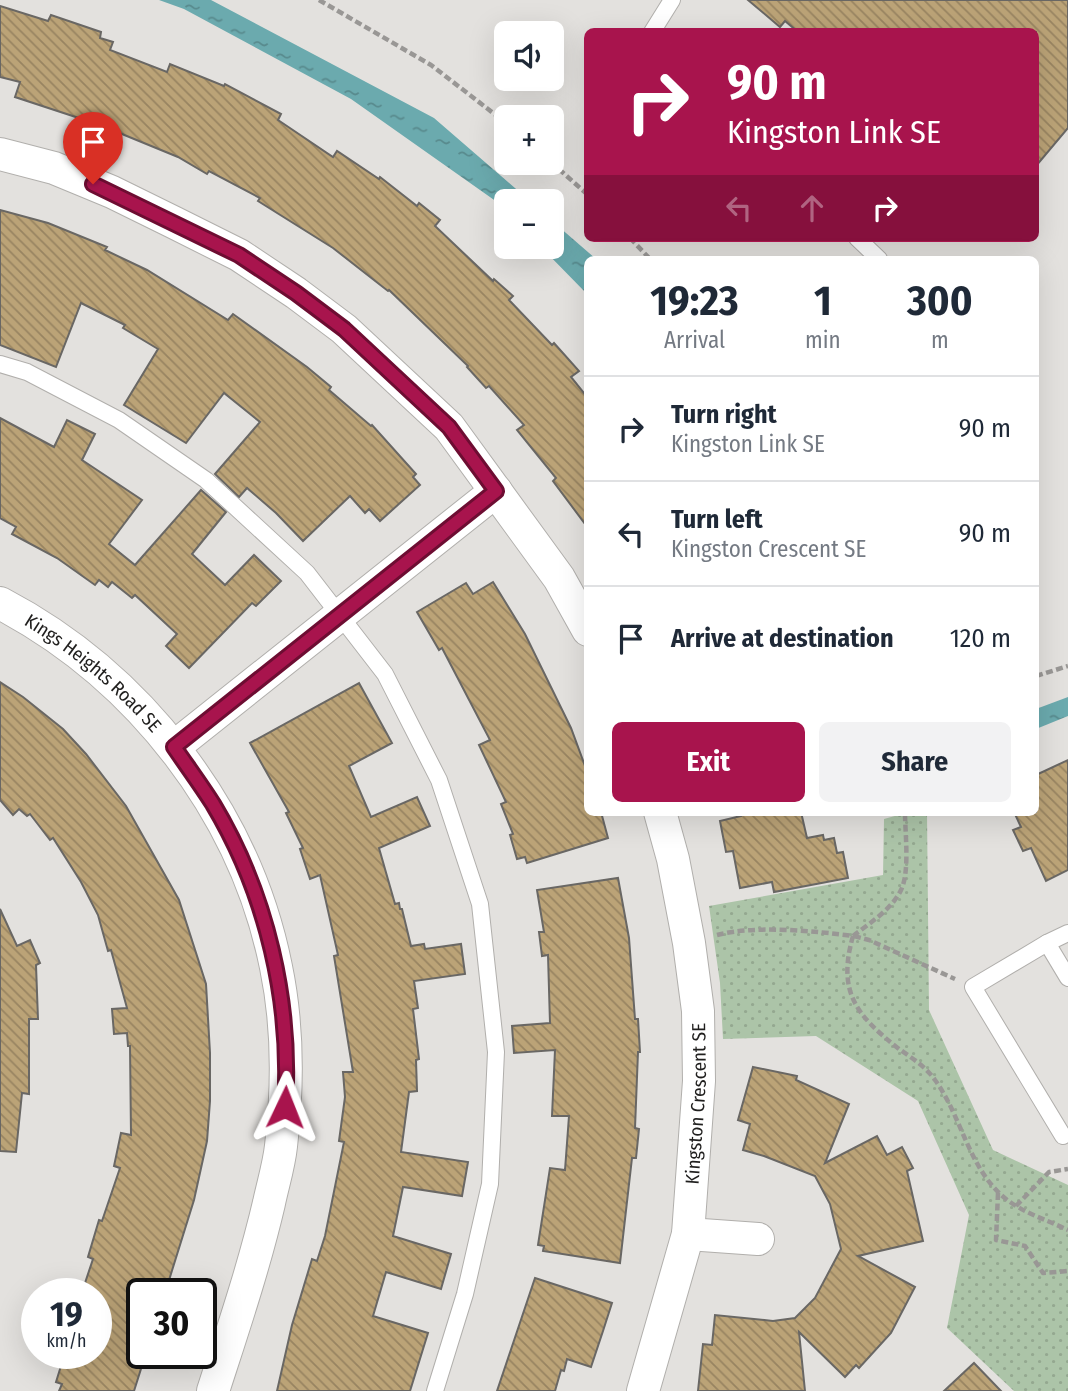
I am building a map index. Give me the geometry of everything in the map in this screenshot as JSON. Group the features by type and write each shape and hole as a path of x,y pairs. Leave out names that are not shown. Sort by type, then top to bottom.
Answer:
{"street":[{"path":"0,154 54,168 112,192 239,255 344,329 449,427 559,578 584,623"},
{"path":"174,747 496,491"},
{"name":"Kings Heights Road SE","path":"0,603 29,618 80,653 131,698 174,747 214,805 246,868 276,966 284,1027 286,1086 281,1149 258,1249 213,1391"},
{"name":"Kingston Crescent SE","path":"643,1391 688,1234 699,1081 698,1011 689,943 673,859 661,816"},
{"path":"688,1234 758,1239"}],"lane":[{"path":"654,28 671,0"},
{"path":"861,242 876,256"},
{"path":"0,364 27,372 119,420 206,480 307,573 385,674 439,780 480,904 496,1052 490,1184 465,1294 435,1391"},
{"path":"1063,1136 973,987 1068,933"},
{"path":"1047,943 1068,978"}],"path":[{"path":"319,0 431,65 494,115"},
{"path":"564,174 584,191"},
{"path":"634,242 647,256"},
{"path":"1039,675 1068,666"},
{"path":"905,816 905,881 901,892 881,914 853,936 847,958 846,976 856,1006 866,1020 936,1081 974,1158 998,1192 1016,1206 1068,1230"},
{"path":"689,943 732,931 825,932 853,936 869,940 973,987"},
{"path":"1016,1206 1049,1172 1068,1169"},
{"path":"998,1192 996,1240 1025,1246 1043,1273 1068,1271"}],"green space":[{"path":"895,816 927,816 929,1010 993,1150 1068,1185 1068,1391 1014,1391 947,1328 969,1215 918,1101 816,1036 723,1039 720,983 709,906 883,875 884,819"}],"water":[{"path":"159,0 211,0 434,118 494,170 494,175 500,175 516,189 494,189 494,200 351,99 184,9"},
{"path":"564,231 593,256 584,256 584,291 553,259 564,259"},
{"path":"1068,697 1068,716 1039,728 1039,708"}],"building":[{"path":"748,0 1068,0 1068,128 1039,162 1039,28 793,28 785,21 780,27"},
{"path":"0,6 48,21 51,15 101,32 100,38 113,42 110,50 167,72 170,64 224,86 225,84 281,114 278,120 333,157 337,151 379,179 380,177 417,206 419,203 440,220 435,226 493,281 494,279 513,296 509,300 579,371 571,377 584,393 584,523 553,481 556,478 517,430 524,425 489,386 486,388 468,366 389,290 333,248 258,201 260,198 209,171 207,174 178,157 100,125 15,97 20,82 0,77"},
{"path":"0,210 48,223 107,247 105,250 147,270 228,320 233,314 331,387 329,390 372,425 416,474 413,477 420,485 380,521 369,509 365,513 350,496 303,541 247,488 239,497 215,474 260,422 224,393 186,443 124,405 158,349 123,328 125,325 81,303 56,367 0,345"},
{"path":"0,418 54,447 67,420 95,434 82,460 142,500 109,544 135,565 201,490 226,512 192,554 225,585 254,555 281,581 256,606 252,603 189,668 166,646 177,634 135,595 132,598 112,582 108,587 99,580 95,585 57,558 12,534 16,527 0,518"},
{"path":"493,582 525,634 571,728 584,763 584,816 602,816 608,838 527,863 525,857 517,859 510,835 513,834 501,804 506,802 479,745 490,740 442,648 439,650 417,612 466,583 473,594"},
{"path":"0,682 63,729 126,806 179,900 206,984 210,1053 207,1141 194,1200 170,1278 126,1278 126,1369 141,1369 134,1391 59,1391 62,1384 56,1382 60,1369 112,1369 112,1278 87,1278 93,1259 88,1257 99,1220 102,1221 120,1168 114,1166 121,1133 131,1135 130,1046 127,1033 114,1034 112,1009 127,1008 111,950 108,951 98,915 81,882 53,838 50,840 30,814 27,816 19,809 13,815 0,800"},
{"path":"359,683 392,743 349,766 371,817 417,797 430,826 379,848 395,904 399,903 402,909 411,946 424,944 425,949 461,944 465,974 414,981 418,1008 413,1009 419,1059 416,1060 417,1091 409,1092 401,1152 468,1162 462,1196 403,1187 393,1236 451,1254 441,1289 386,1272 373,1316 428,1333 410,1391 277,1391 292,1325 312,1259 317,1261 325,1236 344,1142 339,1141 345,1097 343,1072 353,1072 334,956 338,955 320,875 310,879 300,849 303,848 286,813 289,812 250,743"},
{"path":"1068,760 1068,870 1046,881 1031,848 1023,851 1013,830 1021,827 1016,816 1039,816 1039,774"},
{"path":"741,816 802,816 807,838 823,835 824,840 834,838 837,853 843,852 848,878 774,892 772,882 740,888 733,851 726,852 720,821"},
{"path":"618,878 629,938 640,1052 635,1128 639,1129 636,1158 632,1158 620,1263 543,1251 544,1246 538,1245 550,1168 565,1170 569,1116 552,1116 555,1050 514,1053 512,1026 550,1023 548,955 542,956 539,932 544,932 537,890"},
{"path":"0,909 17,946 30,940 40,963 36,965 38,1019 29,1019 29,1094 22,1093 16,1152 0,1151"},
{"path":"753,1067 797,1076 796,1080 849,1104 825,1163 877,1136 887,1155 902,1147 913,1168 907,1171 923,1241 858,1256 915,1287 891,1333 859,1368 856,1365 845,1377 799,1332 805,1391 698,1391 703,1344 712,1345 715,1315 773,1321 795,1318 815,1298 841,1249 830,1204 815,1176 743,1150 750,1124 738,1120"},
{"path":"535,1278 612,1303 591,1367 567,1359 555,1391 497,1391"},
{"path":"974,1363 1001,1391 944,1391"}],"route":[{"path":"93,184 239,255 344,329 449,427 496,491 174,747 214,805 246,868 261,915 276,966 284,1027 285,1107"}]}
